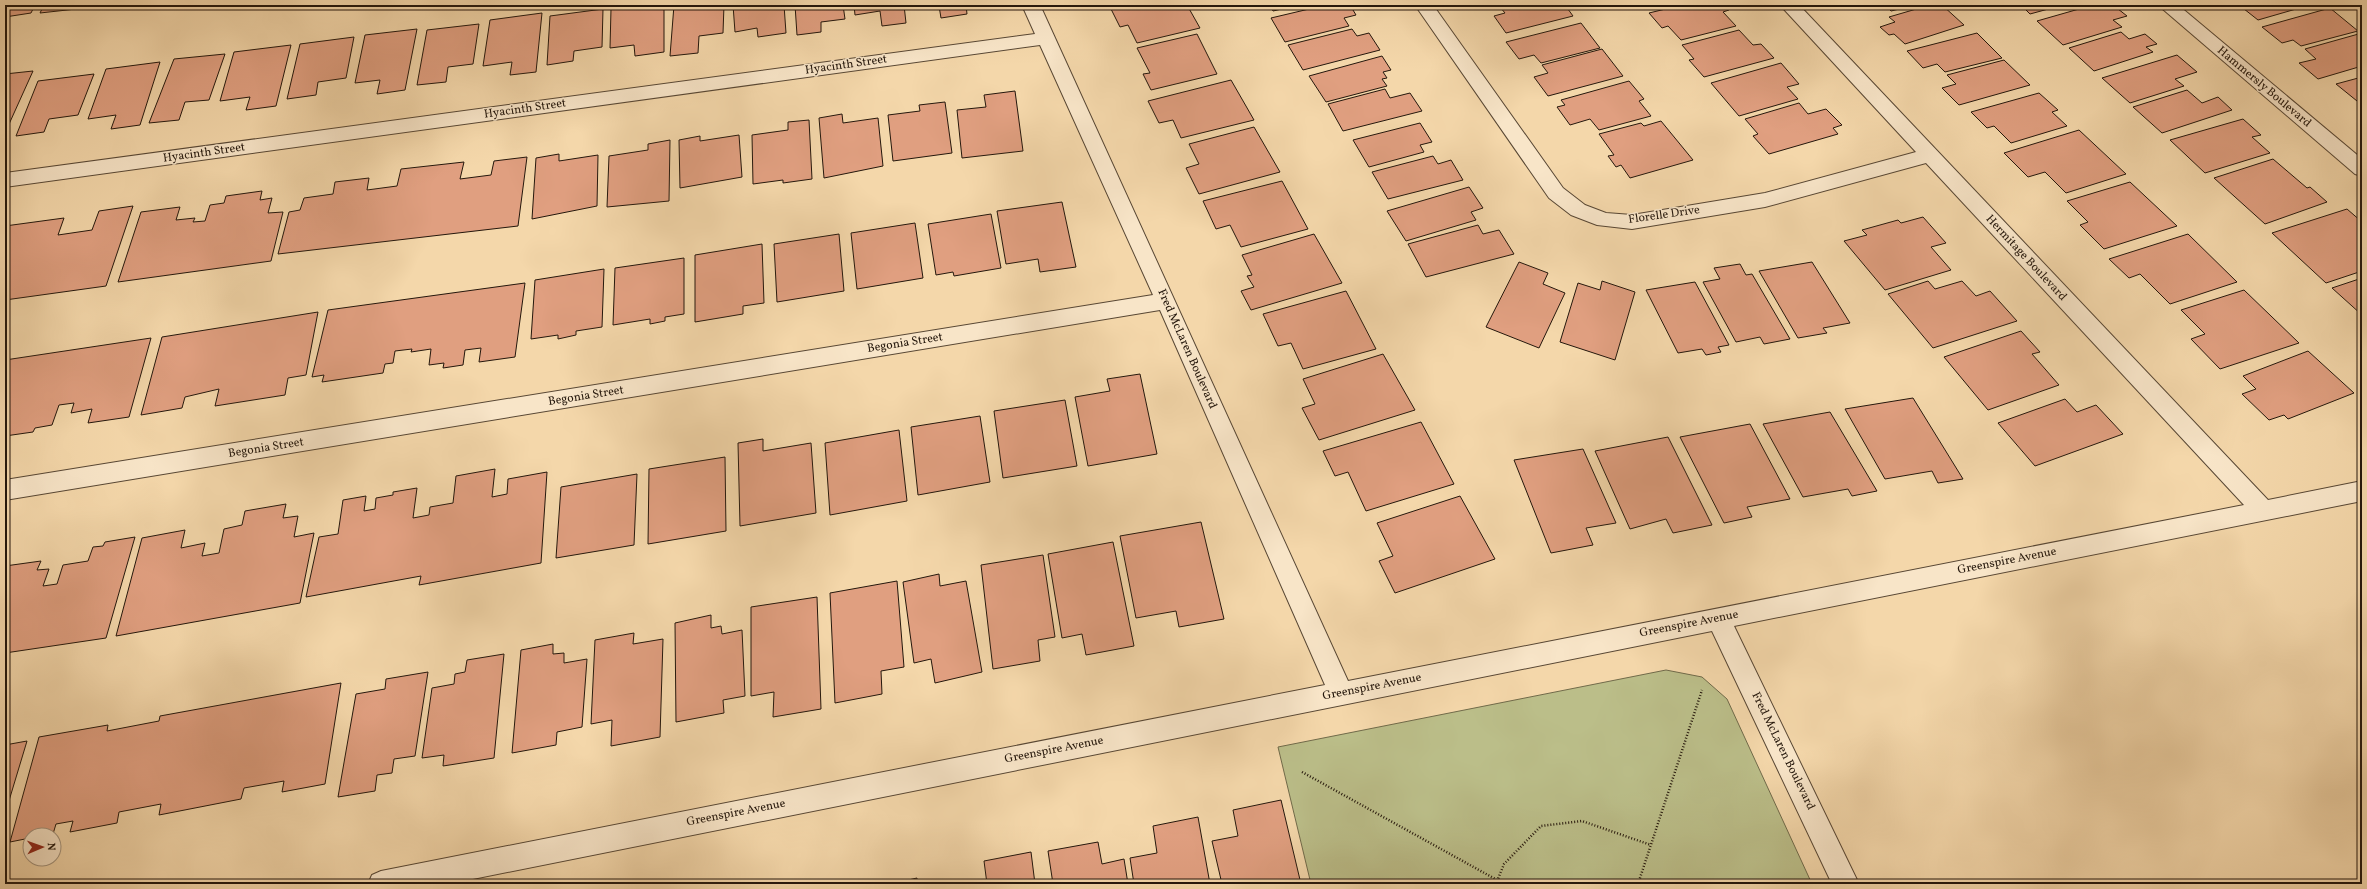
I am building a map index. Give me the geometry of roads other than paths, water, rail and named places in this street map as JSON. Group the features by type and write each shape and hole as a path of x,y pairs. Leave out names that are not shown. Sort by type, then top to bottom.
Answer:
{"street":[{"name":"Fred McLaren Boulevard","path":"1031,5 1166,301 1341,693"},
{"name":"Florelle Drive","path":"1424,5 1556,193 1578,210 1604,220 1632,222 1765,200 1930,155"},
{"name":"Hermitage Boulevard","path":"1789,5 2262,510"},
{"name":"Hammersly Boulevard","path":"2167,5 2362,169"},
{"name":"Hyacinth Street","path":"5,180 1046,38"},
{"name":"Begonia Street","path":"5,490 1166,301"},
{"name":"Greenspire Avenue","path":"381,884 2362,491"},
{"name":"Fred McLaren Boulevard","path":"1718,618 1846,884"}]}
